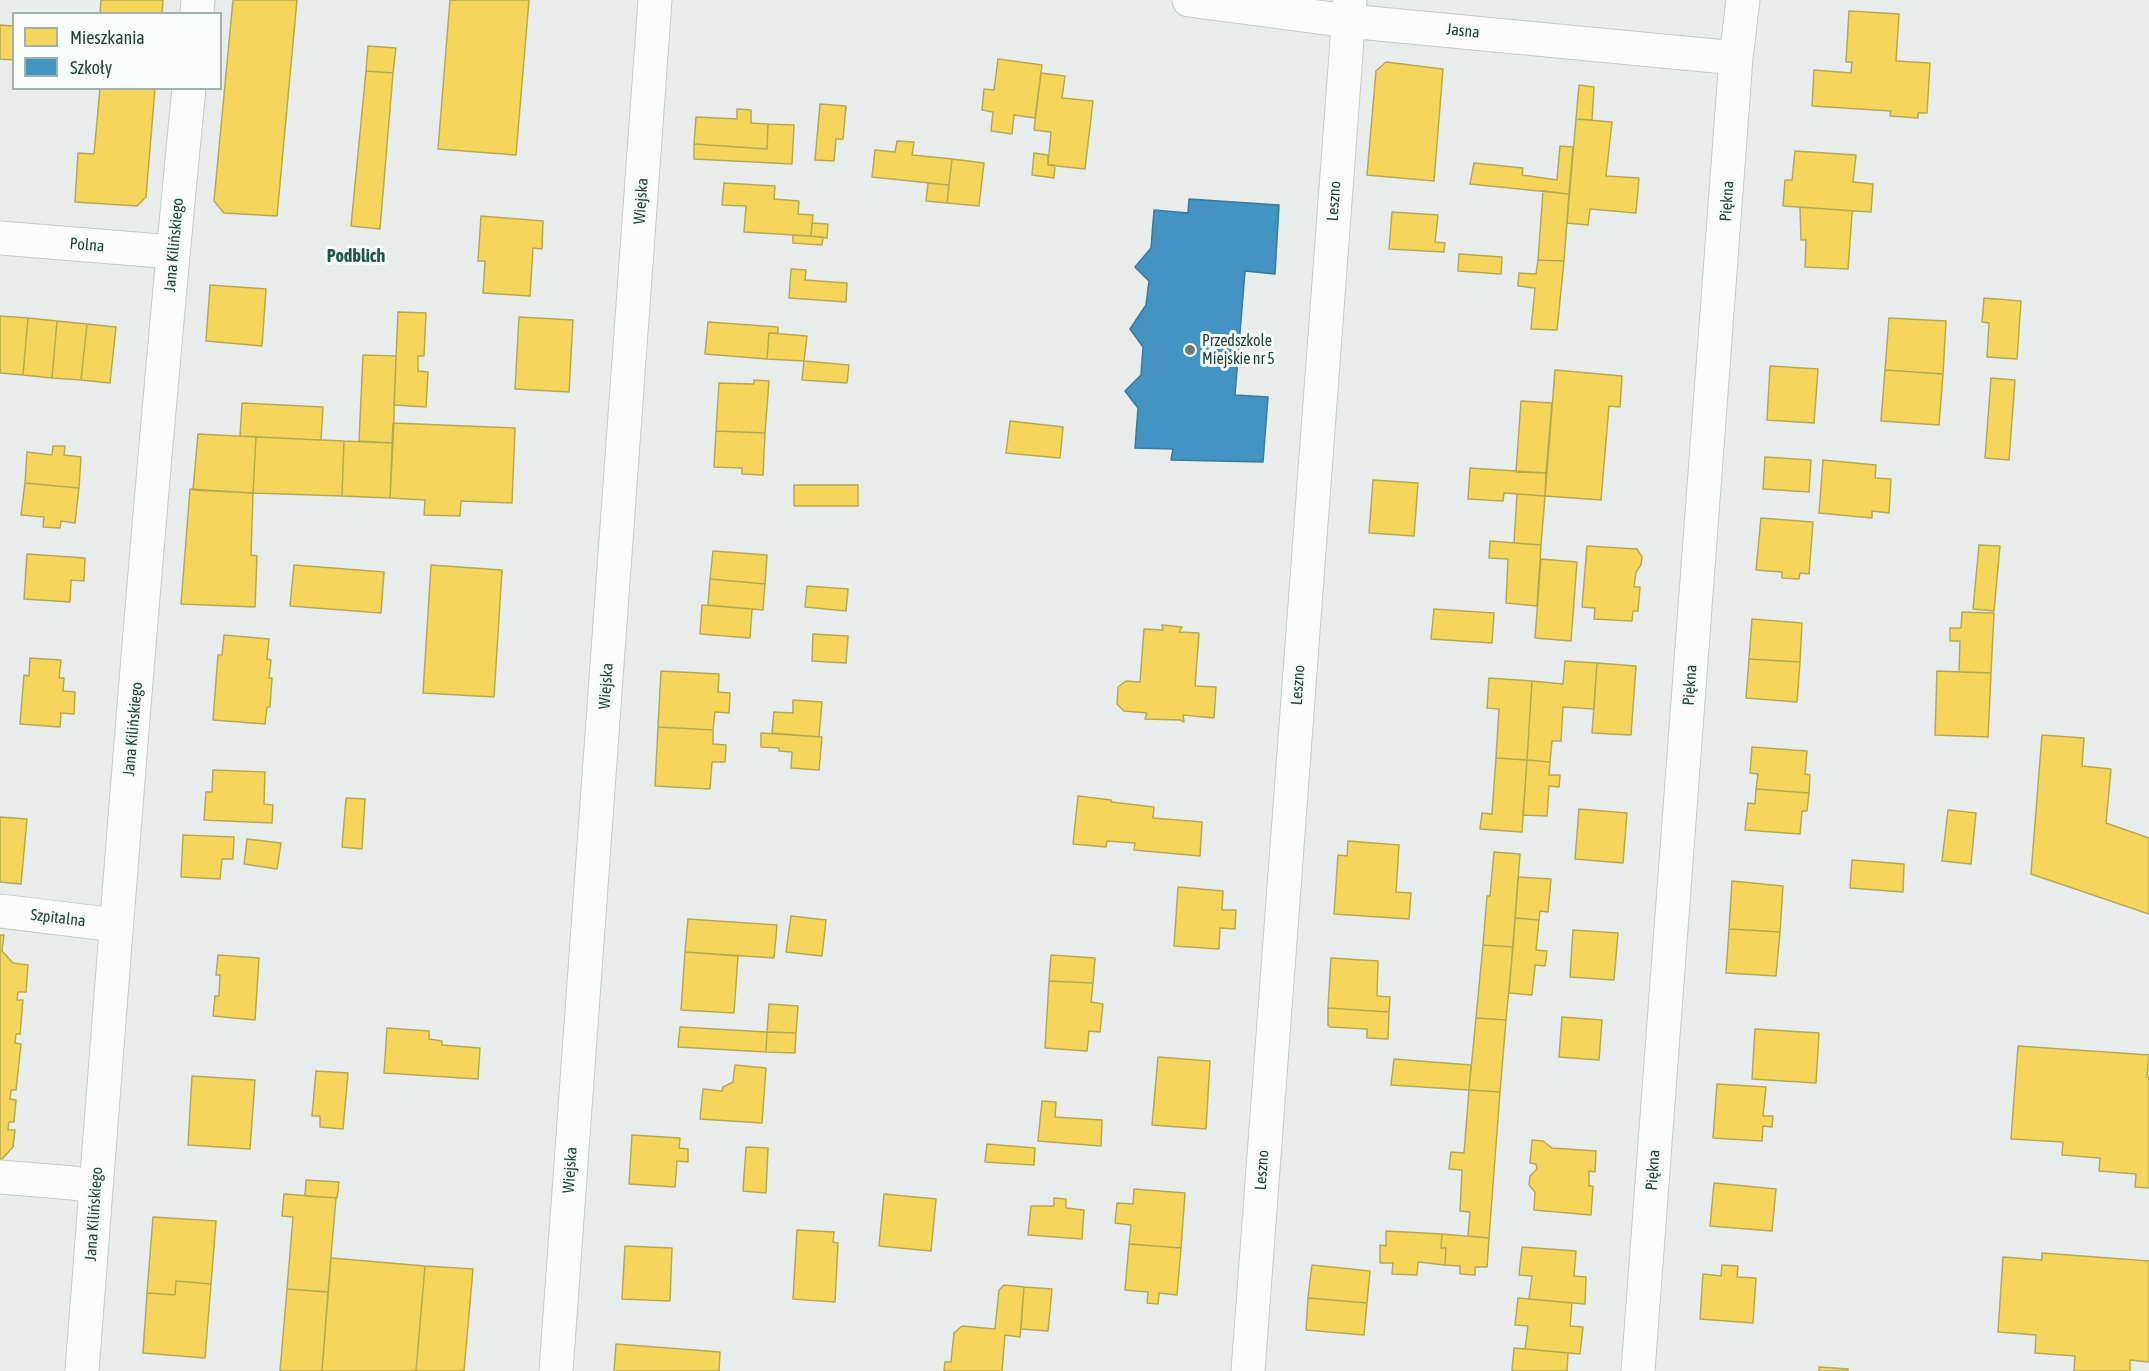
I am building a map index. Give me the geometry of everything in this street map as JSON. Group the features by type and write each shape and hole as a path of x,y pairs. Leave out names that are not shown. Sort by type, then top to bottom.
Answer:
{"street":[{"name":"Wiejska","path":"556,1371 655,0"},
{"name":"Jasna","path":"1189,0 1349,10 1736,58"},
{"name":"Piękna","path":"1638,1371 1726,221 1736,58 1743,0"},
{"name":"Leszno","path":"1248,1371 1349,10"},
{"name":"Jana Kilińskiego","path":"82,1371 116,925 189,90"},
{"name":"Polna","path":"0,238 173,252"},
{"name":"Szpitalna","path":"0,911 116,925"},
{"path":"0,1177 96,1187"}],"building: Mieszkania":[{"path":"101,0 163,0 162,12 100,12"},
{"path":"233,0 297,0 277,216 224,213 214,201"},
{"path":"450,0 529,0 516,155 438,149"},
{"path":"1849,11 1899,14 1896,61 1930,63 1927,113 1918,113 1918,118 1890,116 1891,111 1812,106 1814,70 1851,73 1852,62 1846,62"},
{"path":"0,25 12,26 12,60 0,59"},
{"path":"368,46 396,48 393,73 366,71"},
{"path":"998,59 1042,65 1035,118 1014,115 1012,134 991,131 993,112 982,110 984,89 994,90"},
{"path":"1386,62 1443,69 1434,181 1367,175 1376,71"},
{"path":"366,71 393,73 380,229 351,226"},
{"path":"1041,73 1065,76 1062,98 1093,101 1085,169 1048,165 1051,132 1034,130"},
{"path":"1579,85 1594,87 1592,120 1576,119"},
{"path":"100,90 155,90 146,197 137,206 75,202 78,153 94,154"},
{"path":"820,104 846,106 843,139 836,139 834,161 815,160"},
{"path":"737,109 751,110 751,123 768,124 767,149 694,144 696,117 737,119"},
{"path":"1576,119 1612,122 1606,176 1639,178 1636,213 1590,209 1588,225 1567,223"},
{"path":"768,124 794,125 792,164 694,159 694,144 767,149"},
{"path":"897,141 914,142 912,155 952,159 949,185 872,177 875,150 895,152"},
{"path":"1560,146 1573,147 1569,194 1470,184 1474,163 1523,168 1522,175 1557,180"},
{"path":"1795,151 1856,155 1853,182 1873,184 1871,212 1783,206 1785,180 1792,180"},
{"path":"1034,153 1048,155 1048,165 1055,165 1054,178 1032,175"},
{"path":"952,159 984,163 979,206 947,203"},
{"path":"724,183 775,186 774,199 799,201 798,214 813,215 811,236 744,232 746,206 722,205"},
{"path":"928,183 949,185 947,203 926,201"},
{"path":"1543,191 1569,194 1564,261 1538,260"},
{"path":"1800,207 1853,211 1848,269 1805,267 1806,240 1801,240"},
{"path":"1392,212 1438,215 1435,242 1445,243 1444,252 1389,249"},
{"path":"481,216 543,221 542,249 533,248 530,296 483,293 485,261 478,261"},
{"path":"812,223 828,224 827,238 811,236"},
{"path":"793,235 823,237 822,245 793,243"},
{"path":"1459,254 1502,257 1501,274 1458,271"},
{"path":"1538,260 1564,261 1557,330 1531,329 1535,288 1518,286 1519,273 1536,274"},
{"path":"791,269 806,270 805,280 847,283 846,302 789,298"},
{"path":"210,285 266,289 262,346 206,341"},
{"path":"1984,298 2021,301 2017,359 1987,357 1989,323 1982,322"},
{"path":"398,312 426,313 424,356 418,356 418,371 428,372 426,407 394,405"},
{"path":"0,316 28,318 23,375 0,373"},
{"path":"519,317 573,320 569,392 515,389"},
{"path":"28,318 57,321 52,378 23,375"},
{"path":"1889,318 1946,321 1943,374 1885,370"},
{"path":"57,321 87,324 81,380 52,378"},
{"path":"708,322 778,327 778,333 769,333 767,359 705,354"},
{"path":"87,324 116,327 110,383 81,380"},
{"path":"769,333 807,336 804,361 767,359"},
{"path":"363,355 396,356 393,443 359,441"},
{"path":"804,361 849,365 847,383 802,380"},
{"path":"1770,366 1818,369 1814,423 1767,420"},
{"path":"1555,370 1622,376 1620,407 1609,406 1601,500 1545,496"},
{"path":"1885,370 1943,374 1939,425 1881,421"},
{"path":"1991,378 2015,380 2009,460 1985,458"},
{"path":"754,380 769,381 765,433 716,431 719,383 754,384"},
{"path":"1521,401 1552,403 1546,473 1516,472"},
{"path":"242,403 323,407 321,440 240,436"},
{"path":"1010,421 1063,427 1060,458 1006,453"},
{"path":"393,423 515,428 512,503 461,501 460,516 424,515 425,500 390,498"},
{"path":"716,431 765,433 763,475 742,474 742,468 714,467"},
{"path":"198,434 256,437 253,493 193,490"},
{"path":"256,437 344,441 342,496 253,493"},
{"path":"344,441 393,443 390,498 342,496"},
{"path":"53,446 65,446 64,455 81,457 79,488 25,483 27,452 52,455"},
{"path":"1765,457 1811,460 1809,492 1763,489"},
{"path":"1823,460 1876,465 1875,478 1891,479 1889,513 1872,511 1872,518 1819,513"},
{"path":"1470,468 1546,473 1545,496 1504,493 1503,501 1468,499"},
{"path":"1373,480 1418,483 1414,536 1369,533"},
{"path":"25,483 79,488 75,523 61,521 60,528 43,527 44,517 21,515"},
{"path":"794,485 858,485 858,506 794,506"},
{"path":"190,489 253,493 251,555 257,556 255,607 181,604"},
{"path":"1517,494 1545,496 1541,545 1514,543"},
{"path":"1761,518 1813,522 1809,574 1800,573 1799,579 1782,578 1782,572 1756,570"},
{"path":"1490,541 1541,545 1537,606 1506,603 1508,559 1489,558"},
{"path":"1979,545 2000,546 1994,611 1973,609"},
{"path":"1587,546 1637,549 1642,557 1641,565 1636,572 1634,587 1640,587 1638,611 1633,611 1632,621 1594,619 1595,608 1582,607"},
{"path":"713,551 767,555 765,584 710,579"},
{"path":"27,554 85,558 84,581 71,580 70,602 24,599"},
{"path":"1541,559 1577,562 1571,641 1535,638"},
{"path":"294,565 384,572 381,613 290,606"},
{"path":"431,565 502,570 494,697 423,693"},
{"path":"710,579 765,584 763,610 708,605"},
{"path":"807,586 848,589 846,611 805,607"},
{"path":"702,605 752,609 750,638 700,634"},
{"path":"1434,609 1494,613 1492,643 1431,639"},
{"path":"1962,612 1994,613 1991,673 1959,672 1960,641 1950,641 1950,628 1961,628"},
{"path":"1752,619 1802,623 1800,662 1749,659"},
{"path":"1162,625 1182,627 1179,632 1199,633 1195,686 1216,687 1214,718 1183,715 1184,722 1145,719 1147,713 1124,711 1117,704 1118,687 1126,681 1140,682 1144,629 1163,630"},
{"path":"813,634 848,636 846,663 812,661"},
{"path":"224,635 269,639 267,659 271,660 269,678 272,678 270,707 267,707 265,724 213,720 218,655 222,655"},
{"path":"30,658 61,660 59,678 64,678 63,691 75,692 74,714 61,713 60,727 20,724 24,675 29,676"},
{"path":"1749,659 1800,662 1797,702 1746,698"},
{"path":"1565,661 1597,663 1594,709 1563,707 1561,741 1552,741 1550,762 1527,760 1532,681 1563,684"},
{"path":"1597,663 1636,666 1631,735 1592,733"},
{"path":"661,671 719,674 718,692 730,693 729,713 715,712 713,730 658,727"},
{"path":"1937,671 1991,673 1988,737 1935,735"},
{"path":"1489,678 1532,681 1527,760 1496,758 1499,709 1487,708"},
{"path":"793,700 822,702 819,737 772,733 774,712 793,713"},
{"path":"658,727 713,730 713,744 726,745 725,762 712,762 710,789 655,786"},
{"path":"761,733 822,737 819,770 791,768 792,752 779,751 779,748 761,747"},
{"path":"2042,735 2084,738 2082,766 2111,769 2106,823 2149,838 2149,914 2031,874"},
{"path":"1752,747 1807,751 1805,774 1810,775 1809,793 1756,789 1758,774 1750,773"},
{"path":"1496,758 1527,760 1522,832 1480,829 1482,813 1492,814"},
{"path":"1527,760 1550,762 1549,775 1560,775 1559,787 1549,786 1547,816 1523,815"},
{"path":"213,770 265,772 264,804 273,805 272,823 204,820 206,792 212,792"},
{"path":"1756,789 1809,793 1807,811 1802,811 1800,834 1745,830 1748,803 1755,804"},
{"path":"1078,796 1154,807 1153,818 1202,822 1200,856 1134,850 1135,843 1107,841 1106,847 1073,844"},
{"path":"346,798 365,799 362,849 342,847"},
{"path":"1579,809 1627,813 1623,863 1575,859"},
{"path":"1948,810 1976,813 1971,864 1942,861"},
{"path":"0,817 27,819 21,884 0,882"},
{"path":"183,835 234,837 233,859 222,859 220,879 181,877"},
{"path":"247,839 281,843 277,869 244,864"},
{"path":"1348,841 1399,845 1396,892 1411,893 1409,919 1334,914 1338,855 1347,856"},
{"path":"1494,852 1520,854 1513,947 1483,945"},
{"path":"1852,860 1904,864 1903,892 1850,888"},
{"path":"1518,877 1551,879 1548,912 1540,911 1539,920 1515,918"},
{"path":"1732,881 1783,886 1780,932 1729,929"},
{"path":"1178,887 1223,891 1222,910 1236,910 1235,929 1220,928 1219,949 1174,946"},
{"path":"791,916 826,920 822,956 786,952"},
{"path":"1515,918 1539,920 1536,950 1547,951 1545,966 1535,965 1532,995 1509,993"},
{"path":"688,919 777,925 774,958 685,952"},
{"path":"1729,929 1780,932 1776,976 1726,973"},
{"path":"1573,930 1618,933 1614,980 1570,977"},
{"path":"0,935 4,935 2,951 13,963 28,965 26,992 18,992 17,1000 23,1000 20,1034 16,1034 15,1043 21,1044 16,1090 11,1090 10,1099 16,1100 14,1122 9,1122 8,1130 15,1130 13,1147 2,1159 0,1159"},
{"path":"1483,945 1513,947 1506,1020 1476,1018"},
{"path":"685,952 738,956 734,1013 681,1010"},
{"path":"218,955 259,958 255,1020 213,1016 215,996 219,996 220,975 216,975"},
{"path":"1051,955 1095,958 1093,983 1049,981"},
{"path":"1331,958 1378,961 1377,996 1390,997 1389,1012 1328,1008"},
{"path":"1049,981 1093,983 1091,1002 1103,1004 1100,1032 1089,1031 1087,1051 1045,1048"},
{"path":"769,1004 798,1006 796,1033 767,1032"},
{"path":"1328,1008 1389,1012 1388,1039 1367,1038 1367,1029 1330,1027"},
{"path":"1562,1017 1602,1020 1599,1060 1559,1057"},
{"path":"1476,1018 1506,1020 1500,1092 1469,1090"},
{"path":"680,1027 767,1032 766,1052 678,1047"},
{"path":"387,1028 429,1031 429,1039 442,1041 442,1045 480,1048 478,1079 384,1073"},
{"path":"1755,1029 1819,1033 1816,1083 1752,1079"},
{"path":"767,1032 796,1033 795,1053 766,1052"},
{"path":"2018,1046 2149,1055 2147,1077 2149,1078 2149,1188 2135,1187 2136,1174 2099,1171 2100,1158 2062,1155 2063,1142 2011,1139"},
{"path":"1158,1057 1210,1061 1206,1129 1152,1125"},
{"path":"1394,1059 1471,1065 1469,1090 1391,1085"},
{"path":"735,1065 766,1068 762,1123 700,1119 703,1089 722,1091 723,1087 733,1082"},
{"path":"316,1071 348,1073 343,1129 320,1127 320,1116 312,1116"},
{"path":"192,1076 255,1080 250,1149 188,1145"},
{"path":"1717,1084 1766,1087 1763,1116 1773,1116 1772,1127 1763,1126 1762,1141 1713,1138"},
{"path":"1469,1090 1500,1092 1489,1238 1468,1236 1470,1212 1460,1211 1462,1170 1449,1169 1451,1152 1464,1153"},
{"path":"1042,1101 1056,1102 1055,1117 1102,1120 1101,1146 1038,1141"},
{"path":"632,1135 680,1138 679,1148 688,1149 688,1162 677,1161 675,1187 629,1184"},
{"path":"1532,1140 1543,1141 1552,1148 1596,1151 1595,1172 1589,1171 1589,1186 1593,1186 1591,1215 1534,1210 1535,1192 1529,1185 1530,1176 1537,1169 1536,1164 1530,1163"},
{"path":"987,1144 1035,1148 1034,1165 985,1162"},
{"path":"746,1147 768,1148 766,1193 743,1191"},
{"path":"306,1180 339,1182 337,1198 305,1196"},
{"path":"1714,1183 1776,1189 1772,1231 1710,1226"},
{"path":"1134,1189 1185,1193 1181,1248 1129,1244 1131,1225 1115,1223 1117,1203 1133,1204"},
{"path":"284,1194 336,1198 328,1292 287,1289 293,1217 282,1216"},
{"path":"884,1194 936,1199 931,1251 879,1246"},
{"path":"1054,1198 1066,1199 1066,1208 1084,1210 1082,1239 1028,1235 1031,1206 1054,1206"},
{"path":"153,1217 216,1221 211,1284 176,1281 175,1295 147,1293"},
{"path":"797,1230 834,1232 833,1242 838,1243 835,1302 793,1299"},
{"path":"1386,1231 1442,1234 1441,1248 1446,1248 1445,1265 1418,1262 1417,1275 1392,1274 1393,1263 1380,1263 1380,1245 1386,1246"},
{"path":"1442,1234 1489,1238 1487,1267 1475,1267 1475,1275 1460,1274 1460,1266 1445,1265 1446,1248 1441,1248"},
{"path":"1129,1244 1181,1248 1177,1295 1159,1293 1158,1304 1147,1303 1148,1292 1125,1290"},
{"path":"625,1246 672,1248 670,1301 622,1299"},
{"path":"1522,1247 1576,1251 1574,1276 1586,1277 1585,1304 1529,1299 1532,1276 1519,1275"},
{"path":"2042,1253 2149,1261 2149,1362 2130,1360 2130,1371 2074,1371 2075,1356 2035,1353 2036,1335 1998,1332 2003,1257 2042,1260"},
{"path":"331,1258 425,1266 416,1371 322,1371"},
{"path":"1312,1265 1370,1271 1367,1303 1308,1298"},
{"path":"1722,1265 1738,1266 1737,1277 1756,1278 1753,1323 1700,1319 1703,1274 1721,1276"},
{"path":"425,1266 473,1269 464,1371 416,1371"},
{"path":"176,1281 211,1284 205,1358 143,1353 147,1293 175,1295"},
{"path":"1004,1285 1024,1287 1020,1337 1005,1335 1002,1371 944,1371 945,1362 951,1362 954,1333 962,1326 995,1329 999,1290"},
{"path":"1024,1287 1052,1289 1048,1331 1021,1329"},
{"path":"287,1289 328,1292 322,1371 280,1371"},
{"path":"1308,1298 1367,1303 1364,1335 1306,1330"},
{"path":"1518,1298 1572,1303 1570,1326 1583,1327 1580,1354 1525,1349 1528,1326 1515,1325"},
{"path":"616,1344 720,1352 719,1371 614,1371"},
{"path":"1514,1348 1568,1353 1567,1371 1512,1371"},
{"path":"1819,1367 1848,1369 1848,1371 1819,1371"}],"building: Szkoły":[{"path":"1189,199 1279,205 1275,274 1245,271 1235,395 1268,397 1263,462 1171,460 1173,449 1135,448 1138,408 1125,391 1141,375 1143,347 1130,329 1146,305 1149,281 1135,267 1151,248 1154,210 1188,213"}],"place":[{"name":"Przedszkole Miejskie nr 5","path":"1190,350"}],"district":[{"name":"Podblich","path":"356,256"}]}
